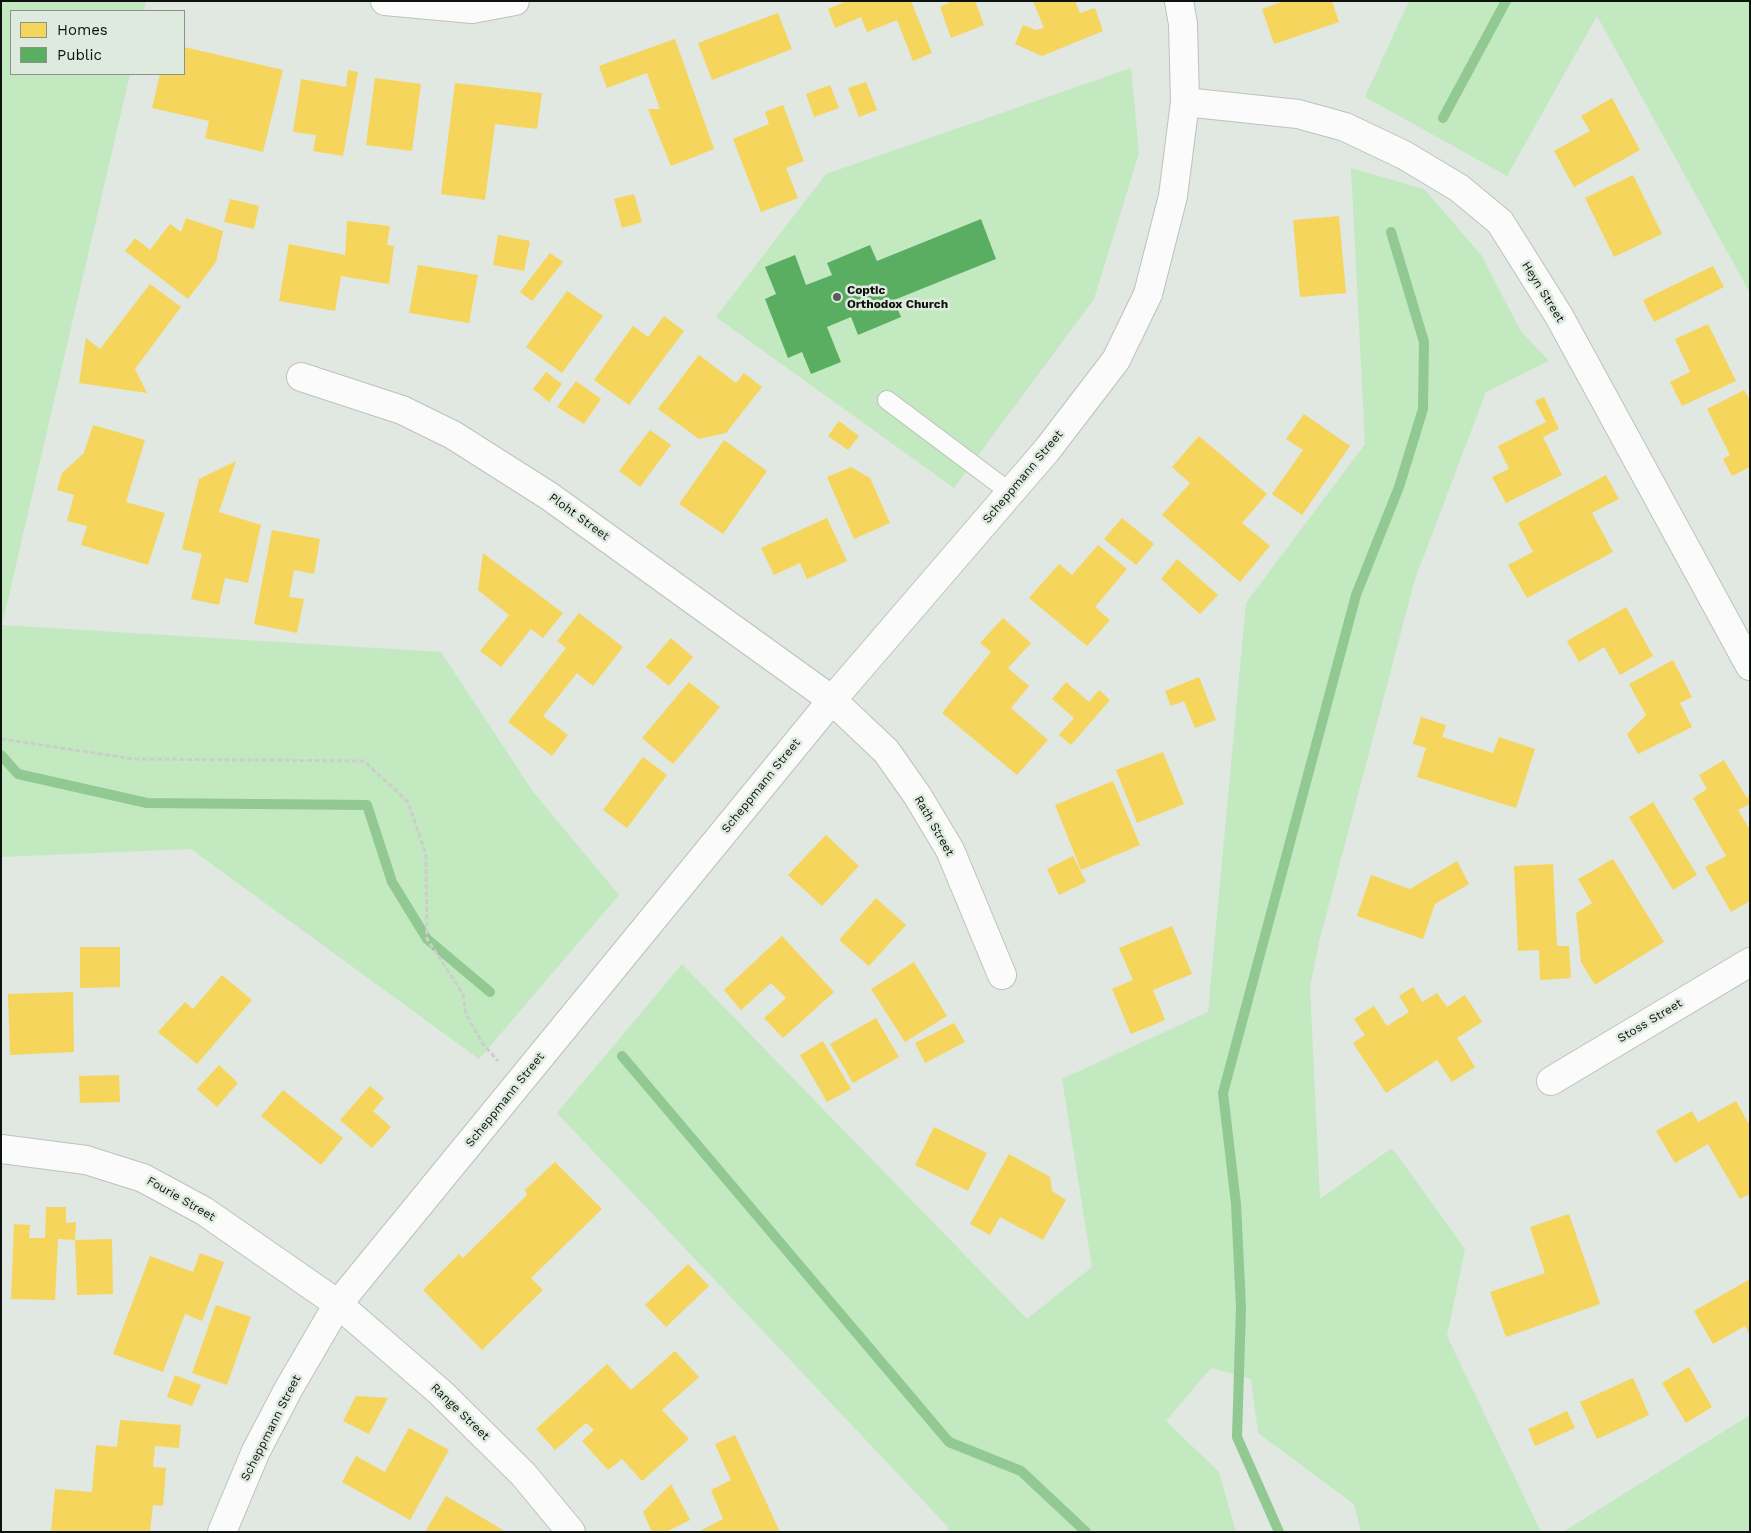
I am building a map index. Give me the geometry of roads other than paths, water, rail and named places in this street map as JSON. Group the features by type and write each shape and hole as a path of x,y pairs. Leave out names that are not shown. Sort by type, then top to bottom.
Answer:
{"street":[{"path":"385,1 472,9 516,1"},
{"name":"Scheppmann Street","path":"222,1532 256,1451 289,1388 338,1304 832,700 1047,450 1116,360 1148,294 1173,196 1185,102 1183,24 1179,1"},
{"name":"Heyn Street","path":"1185,102 1298,114 1345,127 1404,155 1459,188 1500,222 1560,316 1750,666"},
{"name":"Ploht Street","path":"301,377 402,410 453,434 549,496 832,700"},
{"name":"Rath Street","path":"832,700 886,751 917,795 950,850 1002,975"},
{"name":"Stoss Street","path":"1550,1081 1750,962"},
{"name":"Fourie Street","path":"1,1149 86,1160 143,1178 204,1211 338,1304"},
{"name":"Range Street","path":"338,1304 441,1393 523,1474 571,1532"}],"lane":[{"path":"887,400 1011,493"}],"waterway":[{"path":"1443,118 1506,1"},
{"path":"1279,1532 1237,1437 1241,1307 1236,1204 1223,1093 1356,595 1399,487 1423,409 1424,342 1391,232"},
{"path":"1,755 18,774 147,803 367,805 392,882 427,939 490,992"},
{"path":"622,1056 949,1442 1021,1471 1086,1532"}],"place":[{"name":"Coptic Orthodox Church","path":"837,297"}]}
